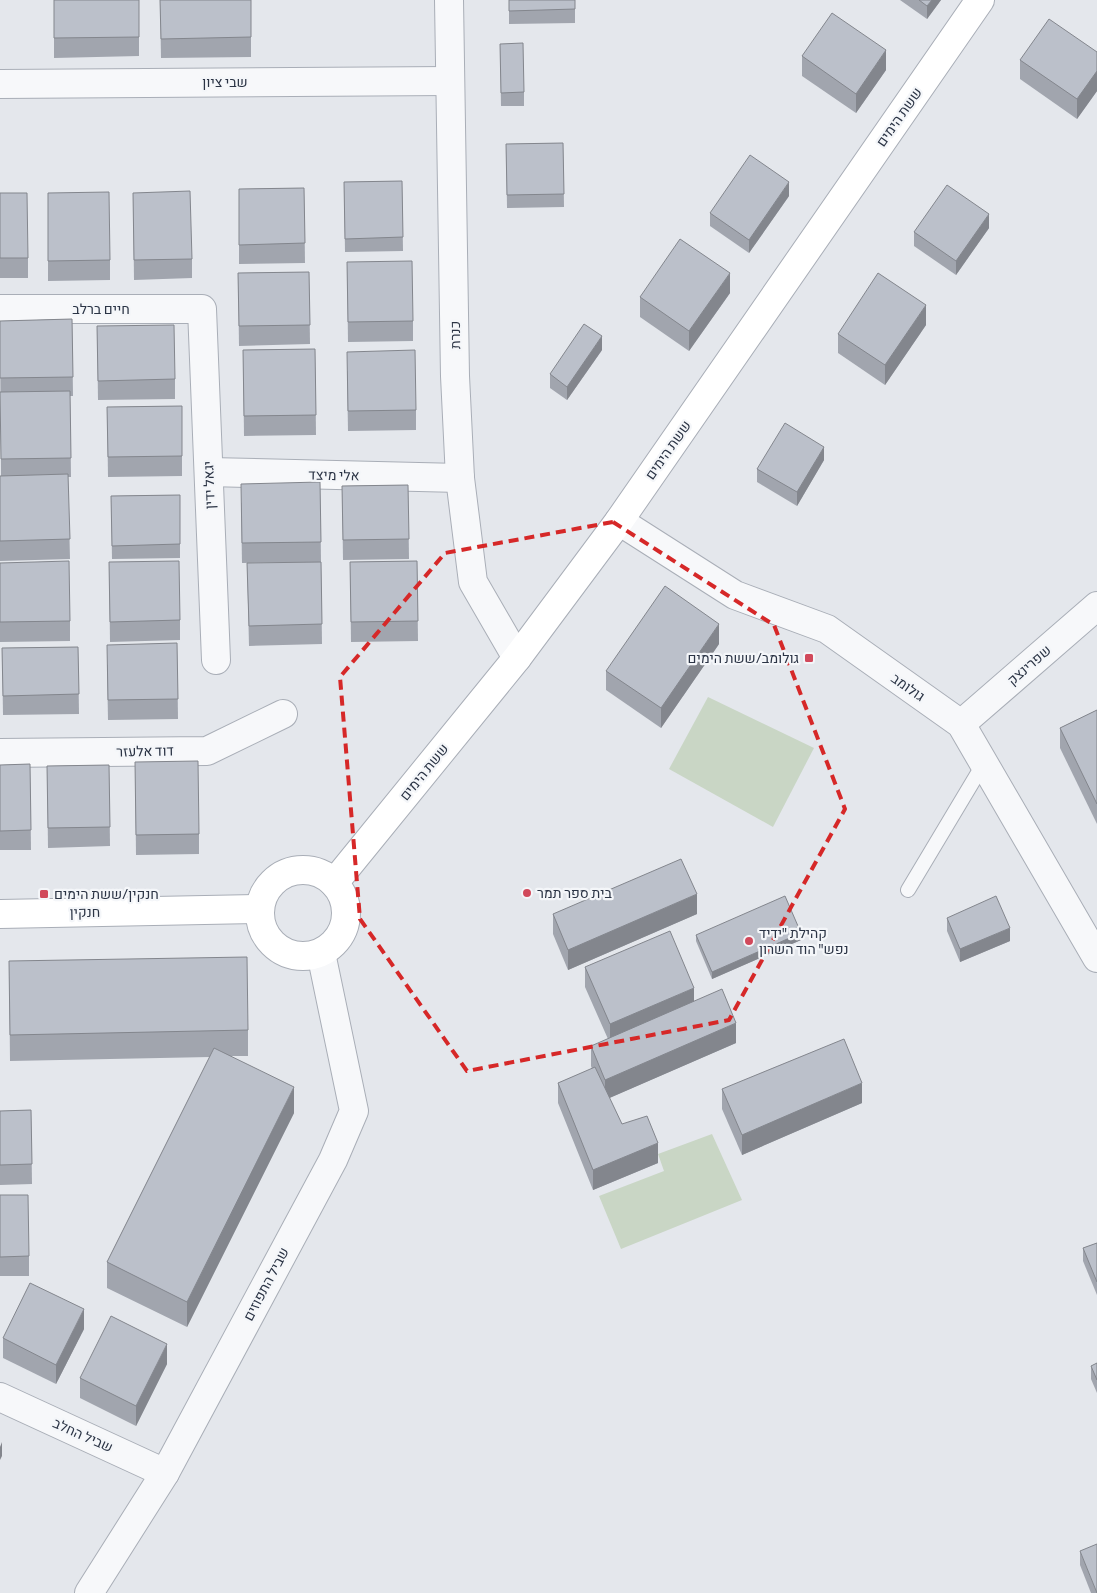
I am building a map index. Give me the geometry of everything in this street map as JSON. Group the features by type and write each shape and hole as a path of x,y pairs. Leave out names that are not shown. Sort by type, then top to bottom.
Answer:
{"street":[{"name":"כנרת","path":"449,0 455,376 460,478 473,582 517,658"},
{"name":"ששת הימים","path":"334,882 517,658 618,521 980,0"},
{"name":"שבי ציון","path":"0,84 450,81"},
{"name":"חיים ברלב","path":"0,309 202,309"},
{"name":"יגאל ידין","path":"202,309 216,660"},
{"name":"אלי מיצד","path":"209,472 460,478"},
{"name":"גולומב","path":"618,521 735,595 827,629 961,724 1097,958"},
{"name":"שפרינצק","path":"961,724 1097,606"},
{"name":"דוד אלעזר","path":"0,753 207,751 283,714"},
{"path":"307,870 321,874 334,882 340,890 345,904 346,919 342,932 333,944 321,953 305,956 290,954 277,947 268,937 261,924 260,909 266,892 275,880 288,873 307,870"},
{"name":"חנקין","path":"0,914 260,909"},
{"name":"שביל התפוזים","path":"89,1593 165,1473 333,1160 354,1111 321,953"},
{"name":"שביל החלב","path":"0,1397 165,1473"}],"lane":[{"path":"908,890 984,763"}],"highlighted area":[{"path":"613,522 774,625 845,809 729,1020 467,1071 360,919 340,677 445,553"}],"green space":[{"path":"708,697 814,748 773,827 669,769"},
{"path":"712,1134 742,1200 621,1249 599,1196 664,1171 658,1154"}],"building":[{"path":"54,0 139,0 139,37 54,38"},
{"path":"160,0 251,0 251,37 161,39"},
{"path":"509,0 575,0 575,9 509,11"},
{"path":"919,0 932,0 927,6"},
{"path":"832,13 886,50 856,94 802,56"},
{"path":"1049,19 1097,52 1097,71 1077,99 1020,60"},
{"path":"523,43 524,92 501,93 500,44"},
{"path":"563,143 564,194 507,195 506,144"},
{"path":"750,155 789,182 749,240 710,213"},
{"path":"402,181 403,237 345,239 344,182"},
{"path":"947,185 989,214 956,261 914,232"},
{"path":"304,188 305,243 239,245 239,189"},
{"path":"190,191 192,259 134,260 133,193"},
{"path":"109,192 110,260 48,261 48,193"},
{"path":"0,193 27,193 28,258 0,258"},
{"path":"680,239 730,273 689,331 640,297"},
{"path":"412,261 413,321 348,322 347,262"},
{"path":"309,272 310,325 239,326 238,273"},
{"path":"878,273 926,305 885,365 838,334"},
{"path":"72,319 73,377 0,378 0,321"},
{"path":"584,324 602,336 567,387 550,374"},
{"path":"174,325 175,379 98,381 97,326"},
{"path":"315,349 316,415 244,416 243,350"},
{"path":"415,350 416,410 348,411 347,352"},
{"path":"70,391 71,458 1,459 0,392"},
{"path":"182,406 182,456 108,457 107,407"},
{"path":"785,423 824,447 797,492 757,469"},
{"path":"68,474 70,539 0,541 0,476"},
{"path":"320,482 321,542 242,543 241,484"},
{"path":"408,485 409,539 343,540 342,486"},
{"path":"180,495 180,544 112,546 111,496"},
{"path":"69,561 70,621 0,622 0,563"},
{"path":"179,561 180,620 110,622 109,562"},
{"path":"417,561 418,621 351,622 350,562"},
{"path":"321,562 322,624 249,626 247,563"},
{"path":"665,586 719,624 661,708 606,671"},
{"path":"177,643 178,699 108,700 107,645"},
{"path":"78,647 79,694 3,696 2,648"},
{"path":"1097,710 1097,804 1060,728"},
{"path":"198,761 199,834 136,835 135,762"},
{"path":"30,764 31,830 0,831 0,765"},
{"path":"109,765 110,827 48,828 47,766"},
{"path":"681,859 697,894 568,950 553,914"},
{"name":"קהילת \"ידיד נפש\" הוד השרון","path":"785,896 801,933 712,972 696,935"},
{"path":"996,896 1010,928 960,949 947,918"},
{"path":"670,931 694,988 610,1024 585,967"},
{"path":"247,957 248,1030 10,1035 9,961"},
{"path":"722,989 736,1023 605,1080 591,1046"},
{"path":"844,1039 862,1083 742,1135 722,1089"},
{"path":"214,1048 294,1087 187,1302 107,1262"},
{"path":"595,1067 622,1124 647,1116 658,1143 593,1170 558,1083"},
{"path":"31,1110 32,1164 0,1165 0,1111"},
{"path":"0,1195 28,1195 29,1256 0,1257"},
{"path":"1097,1243 1097,1282 1083,1248"},
{"path":"30,1283 84,1309 56,1365 3,1338"},
{"path":"111,1316 167,1344 136,1406 80,1378"},
{"path":"1097,1363 1097,1380 1091,1366"},
{"path":"1097,1544 1097,1593 1080,1551"}],"place":[{"name":"גולומב/ששת הימים","path":"809,658"},
{"name":"בית ספר תמר","path":"527,893"},
{"name":"חנקין/ששת הימים","path":"44,894"},
{"name":"קהילת \"ידיד נפש\" הוד השרון","path":"749,941"}]}
